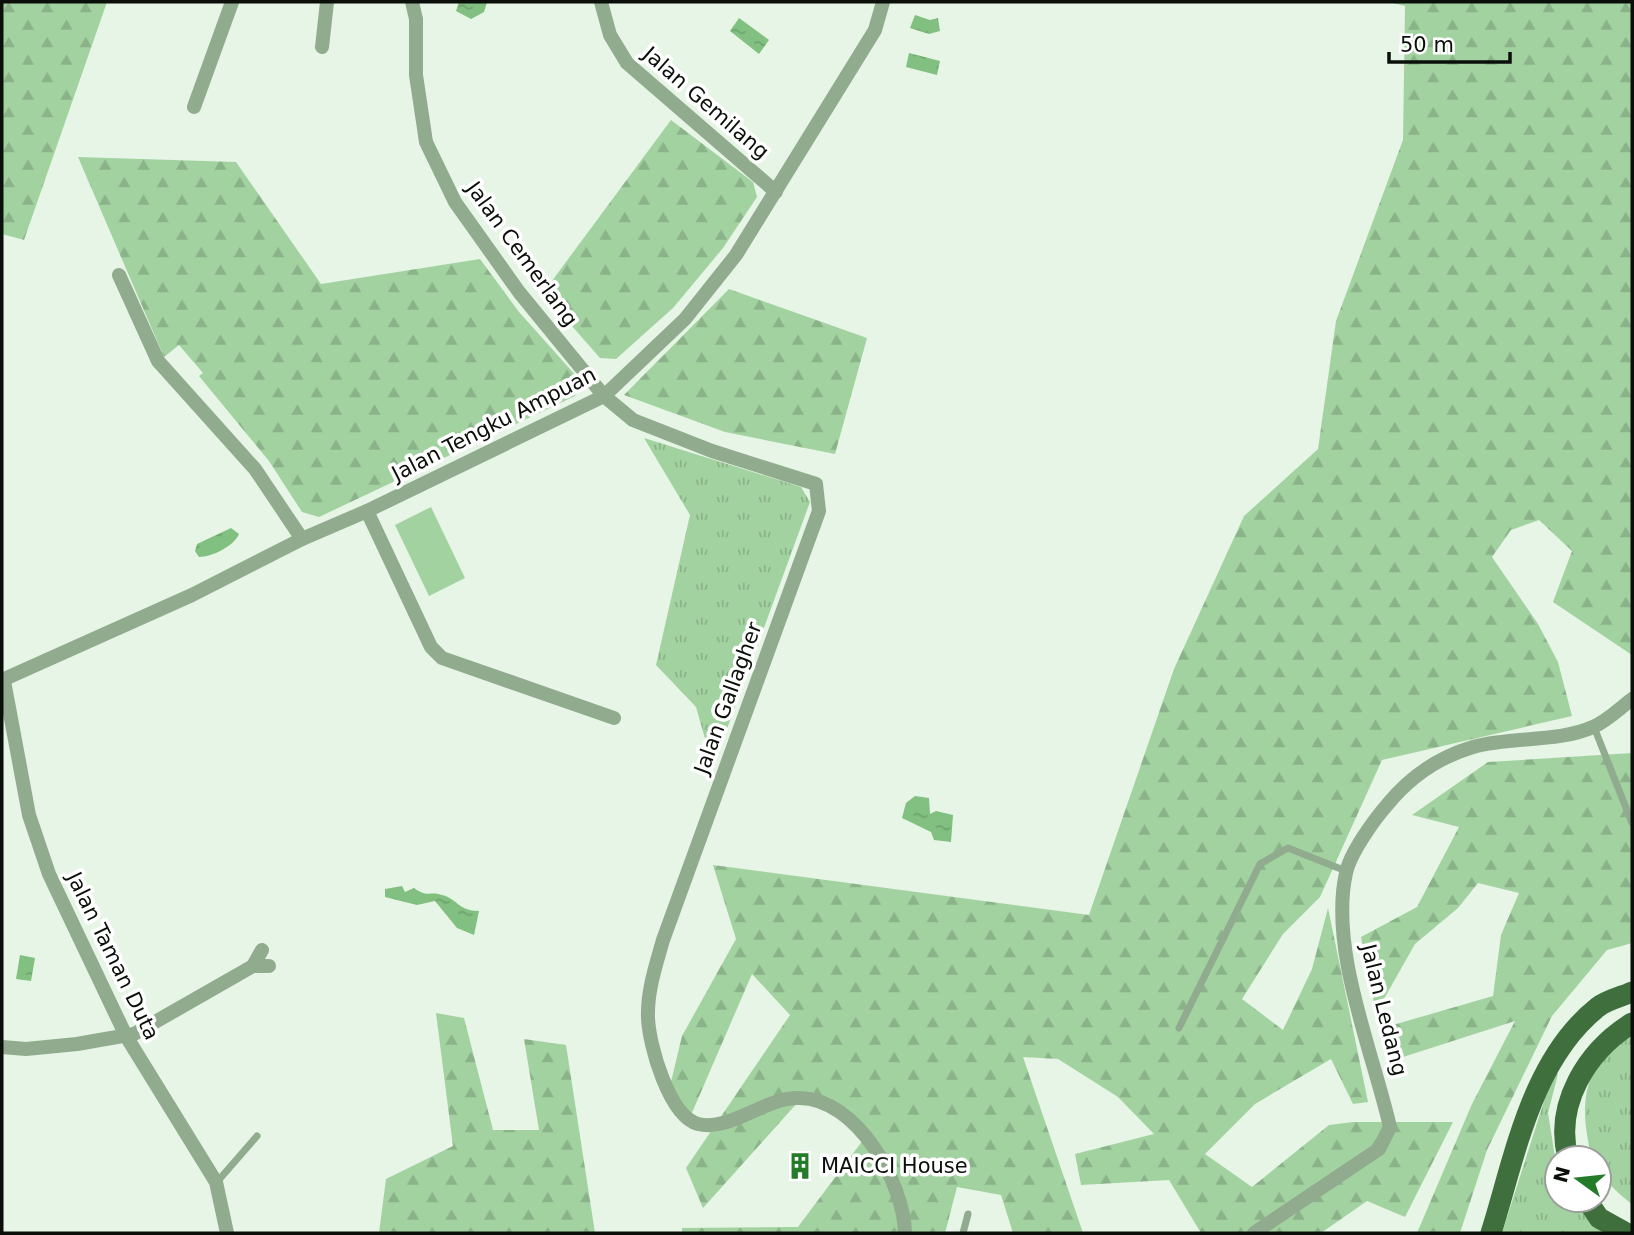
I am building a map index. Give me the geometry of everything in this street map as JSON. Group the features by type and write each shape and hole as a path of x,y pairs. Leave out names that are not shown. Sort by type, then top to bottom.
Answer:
{"main road":[{"path":"1491,1233 1521,1132 1543,1078 1573,1032 1599,1006 1632,992"},
{"path":"1567,1144 1565,1125 1569,1100 1582,1072 1601,1047 1632,1023"},
{"path":"1596,1214 1626,1233"}],"street":[{"path":"194,107 232,2"},
{"path":"322,47 327,2"},
{"name":"Jalan Cemerlang","path":"412,2 416,19 416,75 426,142 454,202 519,292 604,396"},
{"name":"Jalan Gemilang","path":"601,2 610,35 627,63 776,192"},
{"name":"Jalan Tengku Ampuan","path":"3,681 214,585 302,539 367,511 604,396 685,319 736,255 875,30 883,2"},
{"path":"119,275 158,361 255,469 302,539"},
{"name":"Jalan Gallagher","path":"604,396 633,420 712,451 816,484 820,500 819,511 663,940 650,984 648,1018 654,1053 671,1097 681,1112 695,1124 713,1126 798,1097 819,1101 847,1118 874,1146 890,1170 904,1213 905,1233"},
{"path":"367,511 430,647 442,658 614,718"},
{"name":"Jalan Taman Duta","path":"3,681 23,788 49,874 126,1036 216,1182 227,1233"},
{"name":"Jalan Ledang","path":"1254,1233 1379,1149 1390,1127 1356,1004 1342,926 1346,871 1374,820 1405,784 1435,763 1470,748 1494,742 1565,734 1594,727 1632,699"},
{"path":"2,1047 26,1049 126,1036 142,1031 253,966 262,950"},
{"path":"253,966 269,966"}],"lane":[{"path":"1594,727 1632,823"},
{"path":"1179,1028 1260,864 1288,848 1346,871"},
{"path":"216,1182 257,1136"},
{"path":"963,1233 968,1214"}],"green space":[{"path":"2,2 107,2 24,240 2,234"},
{"path":"1389,2 1632,2 1632,655 1553,602 1572,551 1539,520 1511,530 1492,557 1538,624 1558,662 1572,716 1382,760 1320,897 1283,934 1242,999 1283,1030 1312,969 1328,908 1368,1102 1353,1104 1331,1059 1255,1104 1205,1154 1252,1187 1329,1125 1353,1122 1453,1122 1405,1217 1367,1201 1321,1233 1201,1233 1169,1180 1081,1185 1075,1154 1154,1134 1118,1097 1058,1059 1023,1057 1083,1233 1013,1233 1001,1195 957,1187 945,1233 682,1233 682,1228 798,1227 869,1132 807,1092 703,1208 686,1168 790,1015 752,974 691,1115 670,1086 682,1036 736,939 713,865 1089,915 1174,669 1244,516 1318,449 1336,321 1403,140 1405,6"},
{"path":"671,120 753,182 757,197 723,248 673,308 616,359 600,358 543,293"},
{"path":"78,157 236,162 321,284 480,259 519,312 578,378 575,396 319,517 302,512 269,461 199,376 203,373 179,345 164,357"},
{"path":"729,289 867,338 835,454 725,432 624,395"},
{"path":"644,438 801,487 810,502 713,767 696,707 656,665 690,515"},
{"path":"431,507 465,578 429,596 395,525"},
{"path":"1632,753 1632,943 1607,950 1552,1016 1487,1150 1460,1233 1417,1233 1472,1104 1515,1021 1400,1058 1386,1027 1493,996 1501,935 1519,893 1478,883 1458,908 1415,944 1376,1013 1361,937 1417,907 1459,827 1412,815 1488,762"},
{"path":"436,1013 464,1018 493,1130 539,1130 524,1039 566,1045 595,1233 379,1233 386,1179 453,1146"},
{"path":"1632,1030 1632,1204 1613,1187 1613,1144 1589,1144 1585,1116 1589,1084 1595,1069 1616,1043"},
{"path":"1553,1073 1558,1074 1548,1113 1553,1144 1543,1144 1543,1214 1587,1214 1609,1233 1502,1233"}],"water":[{"path":"459,2 487,2 484,12 471,19 456,11"},
{"path":"915,15 930,20 938,18 940,31 929,34 910,28"},
{"path":"739,18 769,40 759,54 730,31"},
{"path":"909,53 940,61 937,75 906,67"},
{"path":"231,528 239,534 228,547 199,557 195,551 197,544"},
{"path":"915,796 929,798 930,814 936,811 953,815 951,842 934,840 931,832 902,818 906,803"},
{"path":"402,886 405,892 414,888 426,894 442,895 462,907 479,911 474,935 457,928 435,901 417,905 385,897 385,889"},
{"path":"20,955 35,958 31,981 16,979"}],"place":[{"name":"MAICCI House","path":"800,1166"}]}
